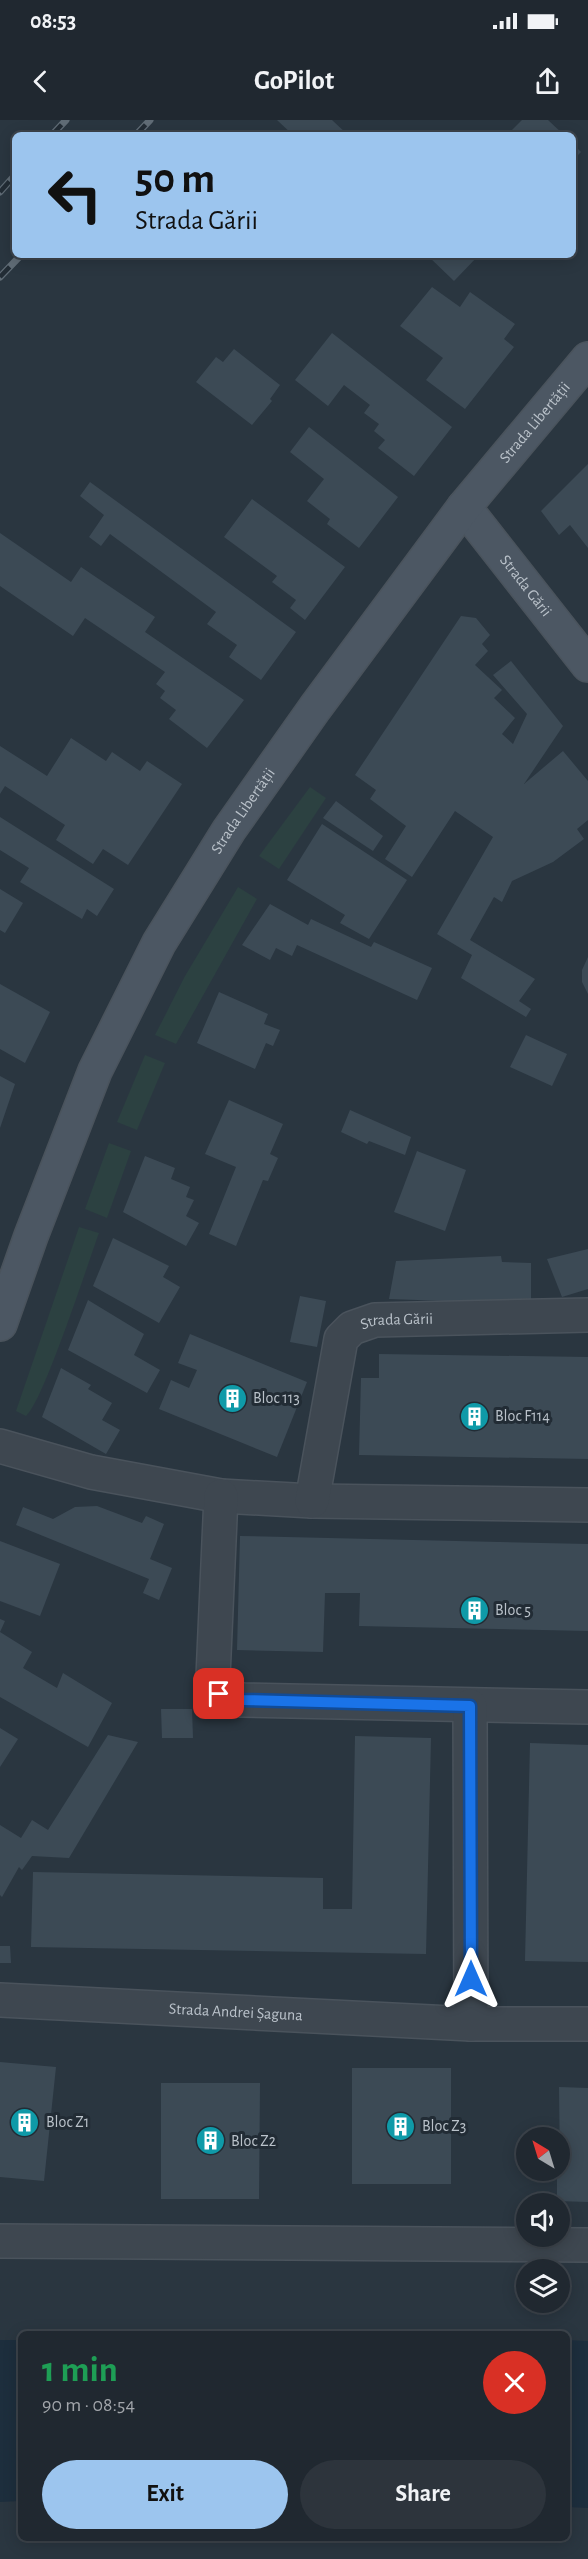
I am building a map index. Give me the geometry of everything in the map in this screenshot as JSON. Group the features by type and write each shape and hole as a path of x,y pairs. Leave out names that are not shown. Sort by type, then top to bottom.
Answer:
{"street":[{"name":"Strada Libertății","path":"0,1324 31,1236 95,1071 159,943 230,830 315,708 464,507 588,359"},
{"name":"Strada Gării","path":"464,507 588,665"},
{"name":"Strada Gării","path":"312,1501 341,1339 352,1328 375,1320 588,1315"},
{"path":"0,1446 91,1472 221,1496 312,1501 588,1505"},
{"path":"221,1496 213,1677 219,1694 242,1700 588,1707"},
{"path":"470,1706 471,2024"},
{"name":"Strada Andrei Șaguna","path":"0,2000 471,2024 588,2024"},
{"path":"0,2241 588,2245"}],"green space":[{"path":"310,787 326,798 279,869 259,856"},
{"path":"238,887 257,899 176,1044 155,1035 185,976"},
{"path":"145,1055 165,1063 137,1130 117,1122"},
{"path":"109,1143 131,1151 107,1218 85,1209"},
{"path":"79,1227 99,1233 54,1360 34,1406 26,1416 16,1411"}],"water":[{"path":"0,2340 18,2340 18,2501 0,2502"},
{"path":"570,2340 588,2341 588,2508 570,2507"}],"building":[{"path":"277,120 332,120 345,132 290,132"},
{"path":"522,120 548,120 561,132 510,132"},
{"path":"576,147 581,152 576,157"},
{"path":"430,258 476,258 454,281"},
{"path":"432,287 460,307 470,292 515,324 504,339 514,347 465,409 426,380 443,358 400,326"},
{"path":"332,333 452,427 414,476 378,448 385,440 374,431 379,424 364,413 370,405 344,385 328,406 295,380"},
{"path":"234,349 280,385 270,399 272,401 252,425 196,382 216,357 223,362"},
{"path":"309,427 398,497 359,548 327,524 330,519 307,501 324,479 290,452"},
{"path":"588,464 588,548 570,525 559,535 541,511"},
{"path":"90,482 296,632 261,680 229,657 237,645 207,624 216,612 110,534 101,546 89,537 104,515 80,496"},
{"path":"252,499 345,567 305,620 290,608 296,600 272,582 277,576 224,537"},
{"path":"0,533 71,582 81,567 155,617 145,632 244,700 207,748 169,719 176,710 160,698 165,691 156,684 165,672 85,618 73,636 0,586"},
{"path":"461,616 476,618 490,635 482,644 488,651 475,665 502,690 494,698 515,718 502,734 513,744 527,714 493,675 511,661 563,726 524,784 563,751 588,781 588,820 577,829 584,839 553,862 512,881 502,902 494,897 470,940 535,979 519,1001 531,1009 526,1017 461,978 472,955 437,934 493,837 455,811 412,877 385,859 406,826 370,799 376,790 355,775"},
{"path":"71,738 106,761 112,752 140,771 147,761 182,784 128,865 103,849 93,864 56,840 65,825 5,786 0,794 0,746 47,776"},
{"path":"336,801 383,836 373,851 323,818"},
{"path":"0,817 114,889 97,916 87,909 82,919 20,882 29,868 0,850"},
{"path":"322,824 407,880 369,939 340,923 345,915 287,880"},
{"path":"0,889 23,903 5,933 0,930"},
{"path":"270,904 308,925 311,919 371,947 374,942 432,968 417,1000 297,945 292,956 276,948 270,960 242,945"},
{"path":"588,957 588,994 582,982 582,970"},
{"path":"0,984 50,1012 25,1063 0,1049"},
{"path":"219,992 268,1014 264,1024 280,1030 273,1046 266,1043 255,1069 197,1043"},
{"path":"526,1035 567,1054 552,1086 510,1067"},
{"path":"0,1076 15,1084 0,1128"},
{"path":"229,1100 283,1124 270,1154 278,1158 268,1181 263,1180 236,1246 209,1234 236,1167 205,1154"},
{"path":"350,1110 411,1137 405,1155 369,1141 367,1144 341,1132"},
{"path":"417,1151 466,1170 445,1231 394,1212"},
{"path":"145,1156 175,1168 171,1179 190,1187 186,1197 194,1200 186,1216 199,1223 186,1246 123,1212"},
{"path":"113,1238 169,1266 163,1277 180,1287 159,1323 93,1286"},
{"path":"588,1249 588,1289 562,1297 547,1259"},
{"path":"501,1256 502,1262 531,1263 531,1304 389,1299 396,1261"},
{"path":"300,1296 326,1301 317,1347 290,1342"},
{"path":"88,1300 144,1334 134,1355 160,1370 147,1393 68,1350"},
{"name":"Bloc 113","path":"190,1334 307,1382 277,1457 159,1409 171,1380 189,1388 197,1370 178,1363"},
{"name":"Bloc F114","path":"379,1354 588,1357 588,1459 359,1455 361,1378 379,1378"},
{"path":"61,1368 91,1385 88,1389 112,1403 102,1420 120,1430 106,1454 42,1417"},
{"path":"97,1506 142,1523 146,1516 164,1524 150,1559 172,1568 159,1600 143,1593 149,1579 16,1525 23,1507 53,1519 75,1507"},
{"name":"Bloc 5","path":"240,1536 588,1544 588,1631 359,1626 360,1593 325,1593 323,1652 237,1650"},
{"path":"0,1541 60,1564 40,1616 0,1601"},
{"path":"0,1619 5,1621 0,1632"},
{"path":"0,1632 32,1652 23,1668 57,1688 63,1673 112,1703 88,1747 0,1697"},
{"path":"161,1709 192,1709 193,1738 162,1738"},
{"path":"0,1728 18,1739 0,1767"},
{"path":"108,1735 138,1742 69,1858 32,1856 22,1870 19,1867 2,1897 0,1895 0,1825 21,1838 32,1820 48,1830"},
{"path":"355,1736 431,1738 426,1954 31,1947 33,1872 323,1878 323,1909 352,1909"},
{"path":"530,1743 588,1745 588,1962 525,1961"},
{"path":"0,1946 10,1946 11,1963 0,1963"},
{"name":"Bloc Z1","path":"0,2062 56,2067 44,2181 0,2177"},
{"name":"Bloc Z3","path":"352,2068 451,2068 451,2184 352,2184"},
{"name":"Bloc Z2","path":"161,2083 260,2083 259,2199 161,2199"},
{"path":"559,2087 588,2088 588,2202 570,2201 570,2193 557,2193 557,2181 570,2181 570,2127 559,2127"}],"railway":[{"path":"55,132 66,120"},
{"path":"139,132 150,120"},
{"path":"0,192 12,178"},
{"path":"0,277 18,258"}],"place":[{"name":"Bloc 113","path":"232,1398"},
{"name":"Bloc F114","path":"474,1416"},
{"name":"Bloc 5","path":"474,1610"},
{"name":"Bloc Z1","path":"25,2122"},
{"name":"Bloc Z3","path":"401,2126"},
{"name":"Bloc Z2","path":"210,2141"}],"route":[{"path":"219,1694 242,1700 470,1706 471,1979"}]}
